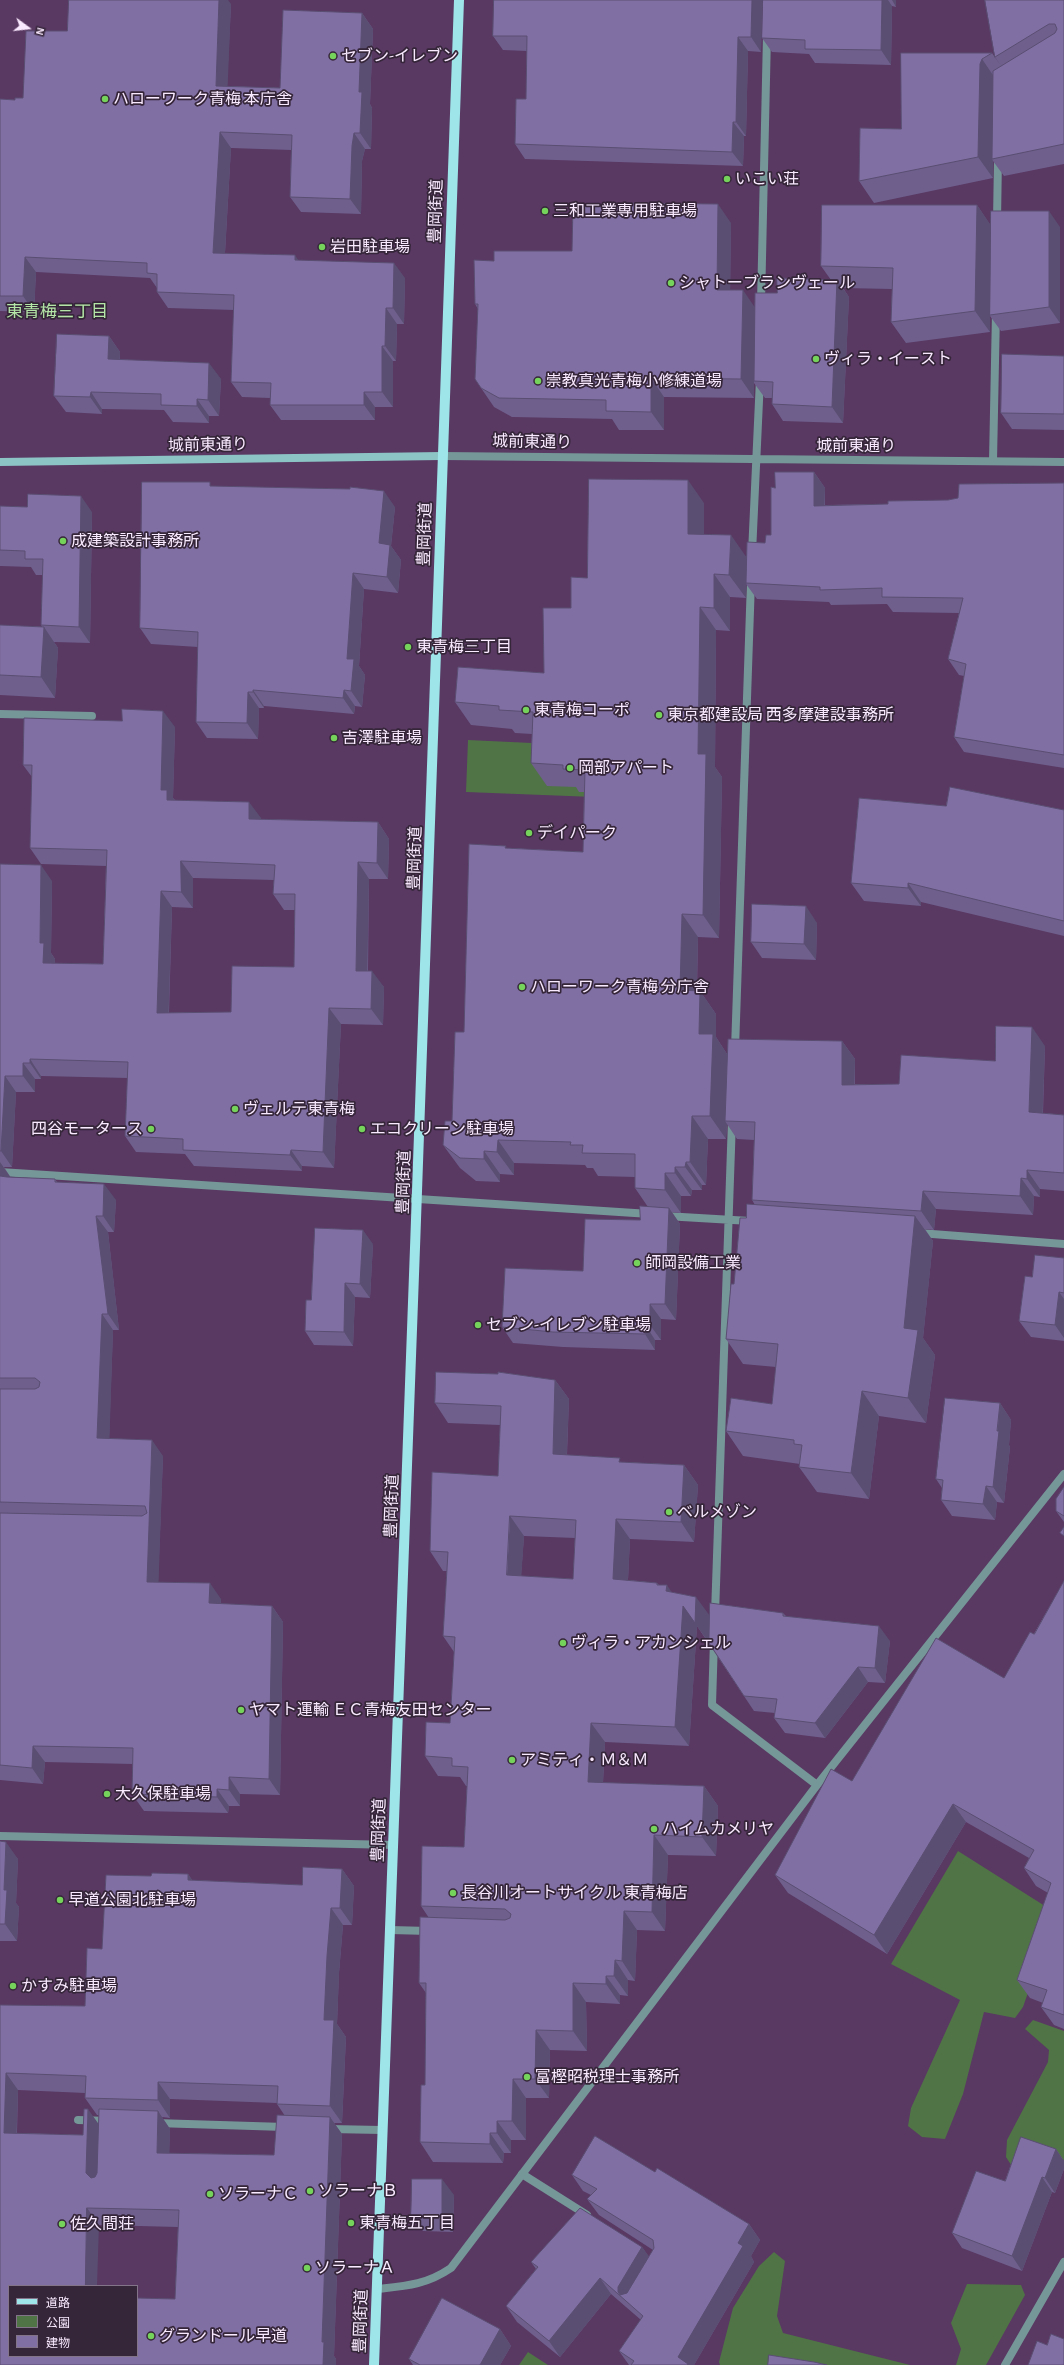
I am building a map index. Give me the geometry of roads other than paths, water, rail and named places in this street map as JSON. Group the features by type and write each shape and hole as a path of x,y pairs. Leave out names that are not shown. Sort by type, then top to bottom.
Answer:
{"main road":[{"name":"豊岡街道","path":"374,2365 418,1199 442,456 459,0"}],"street":[{"path":"761,309 767,24"},
{"path":"997,229 999,149"},
{"path":"994,461 996,301"},
{"path":"734,1057 760,372"},
{"name":"城前東通り","path":"0,462 442,456 1064,462"},
{"path":"0,714 92,716"},
{"path":"732,1113 712,1705 817,1785"},
{"path":"0,1172 760,1222"},
{"path":"908,1232 1064,1244"},
{"path":"377,2289 418,2284 438,2277 451,2268 817,1785 1064,1474"},
{"path":"0,1836 394,1845"},
{"path":"390,1930 439,1931"},
{"path":"78,2120 106,2125 121,2122"},
{"path":"144,2122 295,2128"},
{"path":"317,2128 382,2130"},
{"path":"522,2174 594,2220"},
{"path":"1005,2365 1064,2262"}],"place":[{"name":"セブン-イレブン","path":"333,56"},
{"name":"ハローワーク青梅 本庁舎","path":"105,99"},
{"name":"いこい荘","path":"727,179"},
{"name":"三和工業専用駐車場","path":"545,211"},
{"name":"岩田駐車場","path":"322,247"},
{"name":"シャトーブランヴェール","path":"671,283"},
{"name":"ヴィラ・イースト","path":"816,359"},
{"name":"崇教真光青梅小修練道場","path":"538,381"},
{"name":"成建築設計事務所","path":"63,541"},
{"name":"東青梅三丁目","path":"408,647"},
{"name":"東青梅コーポ","path":"526,710"},
{"name":"東京都建設局 西多摩建設事務所","path":"659,715"},
{"name":"吉澤駐車場","path":"334,738"},
{"name":"岡部アパート","path":"570,768"},
{"name":"デイパーク","path":"529,833"},
{"name":"ハローワーク青梅 分庁舎","path":"522,987"},
{"name":"ヴェルテ東青梅","path":"235,1109"},
{"name":"四谷モータース","path":"151,1129"},
{"name":"エコクリーン駐車場","path":"362,1129"},
{"name":"師岡設備工業","path":"637,1263"},
{"name":"セブン-イレブン駐車場","path":"478,1325"},
{"name":"ベルメゾン","path":"669,1512"},
{"name":"ヴィラ・アカンシェル","path":"563,1643"},
{"name":"ヤマト運輸 ＥＣ青梅友田センター","path":"241,1710"},
{"name":"アミティ・Ｍ＆Ｍ","path":"512,1760"},
{"name":"大久保駐車場","path":"107,1794"},
{"name":"ハイムカメリヤ","path":"654,1829"},
{"name":"長谷川オートサイクル 東青梅店","path":"453,1893"},
{"name":"早道公園北駐車場","path":"60,1900"},
{"name":"かすみ駐車場","path":"13,1986"},
{"name":"富樫昭税理士事務所","path":"527,2077"},
{"name":"ソラーナＢ","path":"310,2191"},
{"name":"ソラーナＣ","path":"210,2194"},
{"name":"東青梅五丁目","path":"351,2223"},
{"name":"佐久間荘","path":"62,2224"},
{"name":"ソラーナＡ","path":"307,2268"},
{"name":"グランドール早道","path":"151,2336"}],"district":[{"name":"東青梅三丁目","path":"57,312"}]}
